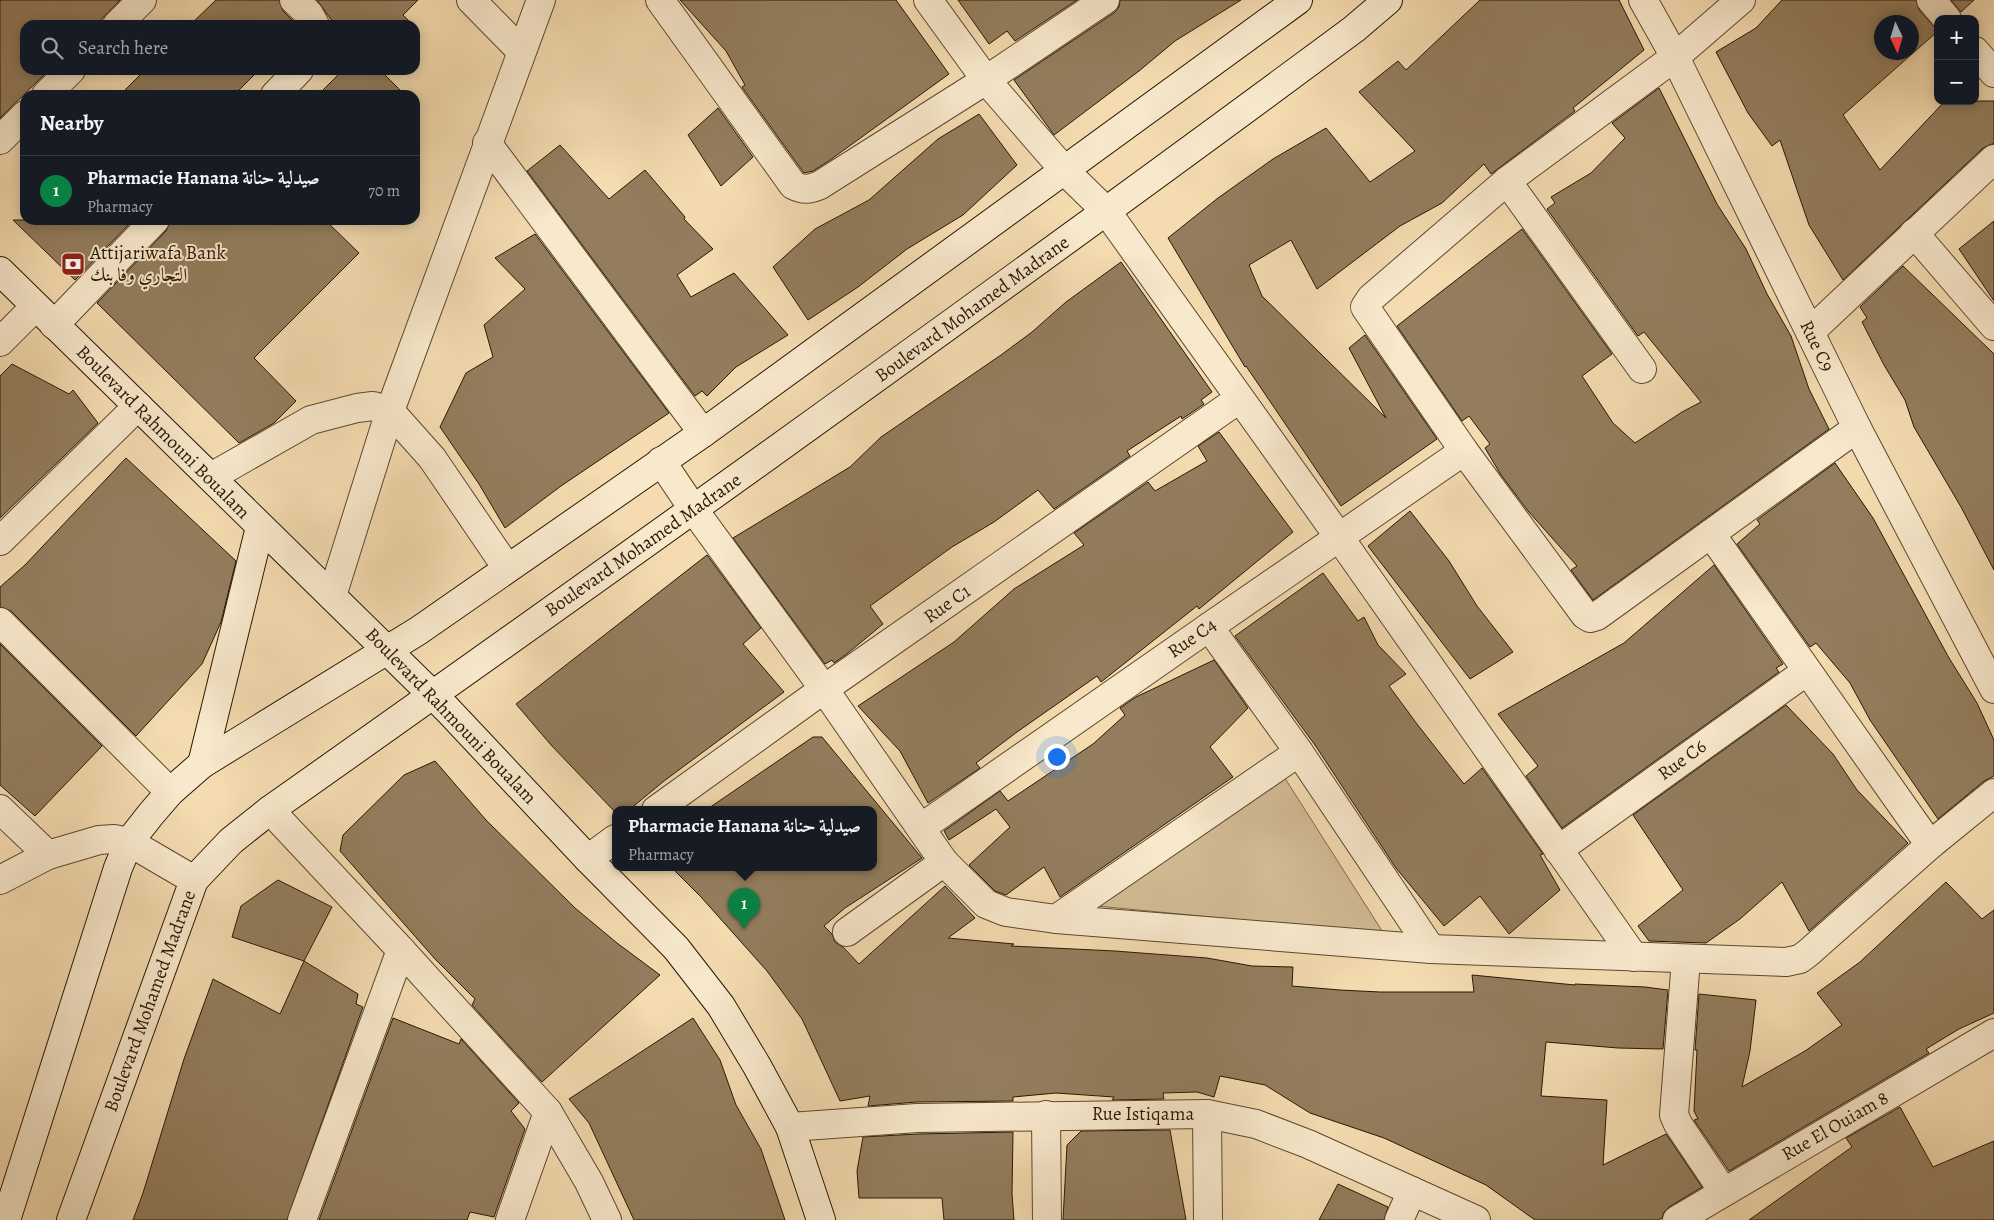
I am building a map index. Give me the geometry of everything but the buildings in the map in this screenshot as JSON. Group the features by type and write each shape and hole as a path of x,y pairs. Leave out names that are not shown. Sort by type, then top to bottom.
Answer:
{"street":[{"path":"122,20 142,0"},
{"path":"294,0 309,14 312,20"},
{"path":"471,0 521,51"},
{"path":"332,596 390,411 541,0"},
{"path":"660,0 793,185 802,189 811,189 820,185 986,80 1105,0"},
{"path":"928,0 986,80 1065,171 1106,212 1339,537 1634,957"},
{"path":"6,1220 118,868 129,842 170,792 202,764 418,631 703,433 1298,0"},
{"name":"Boulevard Mohamed Madrane","path":"71,1220 194,880 231,841 270,810 694,510 1106,212 1354,29 1388,0"},
{"name":"Rue C9","path":"1644,0 1675,57 1857,428 1994,689"},
{"path":"1742,0 1675,57 1507,181 1371,298 1365,307 1464,451 1585,615 1592,618 1857,428"},
{"path":"1931,0 1944,15"},
{"path":"1979,56 1994,73"},
{"path":"51,90 66,75"},
{"path":"280,90 294,75"},
{"path":"0,140 20,120"},
{"path":"487,143 703,433"},
{"path":"1810,332 1994,160"},
{"path":"1507,181 1642,369"},
{"path":"0,342 45,316 149,225"},
{"path":"1914,233 1994,326"},
{"name":"Boulevard Rahmouni Boualam","path":"0,271 432,694 588,859 676,948 721,1006 757,1066 790,1127 821,1220"},
{"name":"Rue C1","path":"662,806 824,689 1239,399"},
{"path":"0,541 138,406"},
{"path":"211,477 311,420 335,412 373,406 390,411 432,458 507,568"},
{"name":"Rue C4","path":"922,828 1464,451"},
{"path":"661,461 694,510 824,689 944,862 986,904 1006,912 1056,919 1432,949 1786,962 1800,959 1930,845 1994,793"},
{"path":"202,764 260,527"},
{"path":"1711,534 1930,845"},
{"path":"0,622 170,792"},
{"path":"1209,627 1299,752 1432,949"},
{"name":"Rue C6","path":"1558,850 1807,671"},
{"path":"1056,919 1299,752"},
{"path":"0,809 48,855"},
{"path":"270,810 401,950 548,1112 589,1182 607,1220"},
{"path":"0,880 48,855 99,840 114,840 129,842 194,880"},
{"path":"588,859 612,841"},
{"path":"847,932 944,862"},
{"path":"302,1220 401,950"},
{"path":"1686,959 1674,1115 1678,1124 1723,1191"},
{"name":"Rue El Ouiam 8","path":"1677,1220 1723,1191 1994,1033"},
{"path":"510,1220 548,1112"},
{"path":"1207,1114 1208,1220"},
{"name":"Rue Istiqama","path":"790,1127 917,1118 1207,1114 1256,1124 1308,1144 1476,1220"},
{"path":"1046,1115 1047,1220"},
{"path":"1399,1220 1412,1191"}],"shaded area":[{"path":"1281,772 1384,934 1087,905"}],"place":[{"name":"Attijariwafa Bank التجاري وفا بنك","path":"73,264"},
{"name":"Pharmacie Hanana صيدلية حنانة","path":"744,929"}]}
